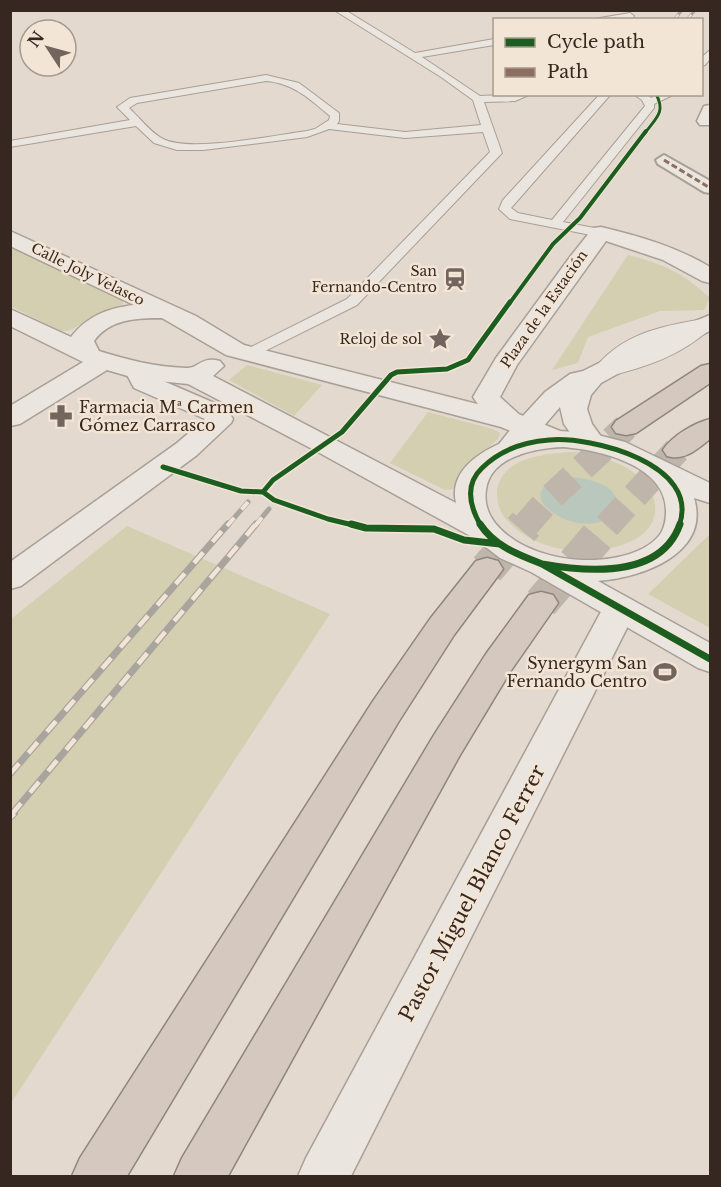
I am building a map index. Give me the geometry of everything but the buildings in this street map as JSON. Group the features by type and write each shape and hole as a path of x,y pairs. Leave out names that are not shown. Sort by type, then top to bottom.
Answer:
{"highway":[{"path":"626,428 711,372"},
{"path":"669,461 711,427"},
{"path":"98,1176 386,711 442,627 486,550"},
{"path":"200,1176 542,584"}],"street":[{"path":"664,160 711,188"},
{"name":"Plaza de la Estación","path":"516,433 486,397 493,382 544,312 584,251 601,233 672,255 711,276"},
{"name":"Calle Joly Velasco","path":"10,237 188,321 242,352"},
{"path":"96,358 81,341 86,331 117,314 165,311"},
{"path":"10,316 96,358 138,370 194,377 326,445 486,550"},
{"path":"486,550 470,501 470,487 476,473 486,462 554,398 579,380 596,375 633,355 710,322"},
{"path":"194,377 242,352 538,440 591,442 669,461 710,491"},
{"path":"10,418 96,358"},
{"path":"10,578 212,430 219,419 216,414 208,410 143,382 138,370"},
{"path":"591,442 579,427 572,406 582,388 596,375"},
{"path":"542,584 640,562 658,553 672,542 680,528 683,514 669,461"},
{"path":"486,550 500,544 519,555 542,584 620,608 711,659"},
{"name":"Pastor Miguel Blanco Ferrer","path":"324,1176 620,608"}],"lane":[{"path":"338,10 478,99 520,96"},
{"path":"612,18 631,16"},
{"path":"413,56 493,42"},
{"path":"328,126 335,116 296,82 275,78 257,78 134,100 123,104 122,109 158,141 166,145 189,148 307,134 328,126 405,135 488,128"},
{"path":"601,233 514,216 506,212 505,207 604,96"},
{"path":"641,96 649,102"},
{"path":"649,102 665,96"},
{"path":"242,352 352,302 496,153 478,99"},
{"path":"555,225 650,106 649,102"},
{"path":"10,144 138,122"}],"shaded area":[{"path":"10,247 123,297 123,304 68,331 59,331 11,306"},
{"path":"628,255 663,266 691,282 710,298 704,310 660,311 588,337 578,363 552,370"},
{"path":"247,365 322,385 294,416 229,380"},
{"path":"428,412 493,429 500,433 498,439 471,463 454,489 445,490 390,463"},
{"path":"575,452 617,463 636,474 645,483 652,494 655,505 650,526 641,536 612,548 579,551 562,549 530,538 505,518 499,506 497,492 500,480 507,471 527,459"},
{"path":"568,477 592,481 609,488 616,501 614,509 603,520 588,524 571,521 555,514 544,505 540,494 547,484"},
{"path":"127,526 330,614 11,1103 11,619"},
{"path":"710,534 710,628 648,594"}],"tunnel":[{"path":"525,526 548,500 626,427"},
{"path":"607,526 677,450"},
{"path":"487,569 526,524"},
{"path":"541,603 608,524"}],"railway":[{"path":"676,18 682,10"},
{"path":"689,18 695,10"},
{"path":"227,526 248,502"},
{"path":"255,526 269,509"},
{"path":"10,774 228,524"},
{"path":"12,814 256,524"},
{"path":"10,817 14,813"}],"marked path":[{"path":"664,160 710,188"}],"cycle path":[{"path":"263,492 273,480 342,432 391,375 397,372 447,369 468,360 553,244 580,218 661,111 661,103 657,96"},
{"path":"542,564 579,570 607,570 640,562 667,546 676,535 681,521 681,504 671,482 646,461 602,444 576,440 550,439 520,445 504,451 479,470 472,483 470,497 473,513 484,530 503,547 542,564 710,659"},
{"path":"163,467 241,491 263,492 274,500 328,519 366,528 434,529 464,540 500,544"}],"place":[{"name":"San Fernando-Centro","path":"455,279"},
{"name":"Reloj de sol","path":"440,339"},
{"name":"Farmacia Mª Carmen Gómez Carrasco","path":"61,416"},
{"name":"Synergym San Fernando Centro","path":"665,672"}]}
